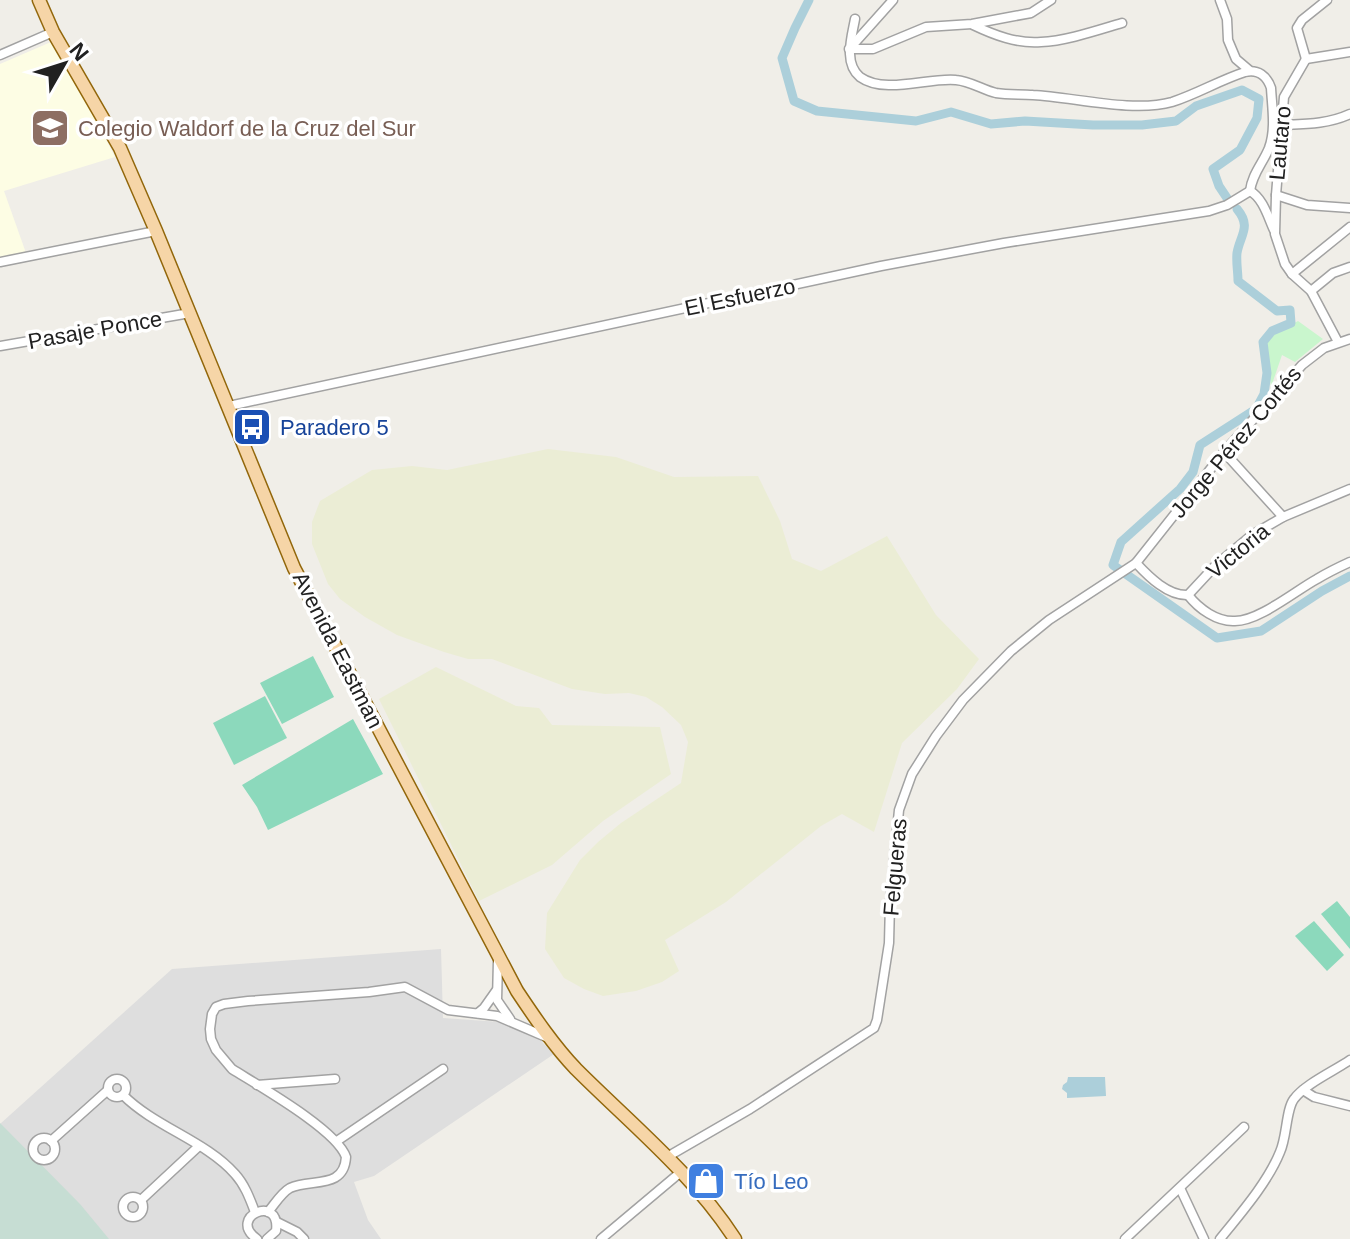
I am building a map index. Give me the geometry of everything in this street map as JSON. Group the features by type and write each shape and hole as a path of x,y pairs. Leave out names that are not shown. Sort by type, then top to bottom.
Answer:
{"main road":[{"name":"Avenida Eastman","path":"39,0 53,32 120,148 294,568 497,956 517,991 574,1067 682,1171 735,1239"}],"street":[{"path":"849,49 893,0"},
{"path":"849,49 873,49 926,27 972,24 1031,13 1051,0"},
{"path":"1220,0 1227,19 1228,40 1236,59 1249,70 1260,73 1269,81 1271,88 1273,118 1269,147 1256,170 1250,191"},
{"path":"1327,0 1302,20 1297,28 1306,59 1350,52"},
{"path":"855,19 849,49 856,71 872,82 902,85 954,79 1008,95 1139,105 1169,103 1249,70"},
{"path":"972,24 995,36 1040,43 1122,23"},
{"path":"0,55 53,32"},
{"name":"Lautaro","path":"1275,234 1284,97 1306,59"},
{"path":"1283,125 1335,121 1350,114"},
{"name":"Lautaro","path":"1250,191 1261,200 1285,264 1311,291 1338,342"},
{"name":"El Esfuerzo","path":"229,406 881,266 1209,211 1227,205 1250,191"},
{"path":"1276,195 1307,205 1350,208"},
{"path":"1292,274 1350,227"},
{"path":"0,262 156,231"},
{"path":"1311,291 1333,273 1350,267"},
{"name":"Pasaje Ponce","path":"0,346 190,313"},
{"name":"Jorge Pérez Cortés","path":"1134,564 1224,452 1302,365 1317,352 1350,339"},
{"path":"1224,452 1283,517"},
{"name":"Victoria","path":"1134,564 1175,594 1188,595 1215,566 1252,535 1283,517 1350,489"},
{"path":"1188,595 1202,609 1220,620 1236,622 1252,617 1350,562"},
{"name":"Felgueras","path":"667,1157 750,1109 874,1028 889,943 899,810 912,774 949,717 994,666 1049,620 1134,564"},
{"path":"497,956 496,990 500,1007 513,1023"},
{"path":"268,1212 289,1189 339,1175 346,1164 346,1157 337,1141 326,1131 232,1069 216,1050 210,1029 216,1007 248,1001 405,987 448,1010 497,1016 551,1038"},
{"path":"478,1013 496,990"},
{"path":"1220,1239 1276,1162 1286,1136 1293,1099 1350,1060"},
{"path":"337,1141 443,1069"},
{"path":"257,1085 335,1079"},
{"path":"51,1141 108,1090 110,1081 124,1081 127,1087 123,1095"},
{"path":"108,1090 114,1097 123,1095"},
{"path":"1303,1090 1314,1097 1350,1106"},
{"path":"123,1095 148,1115 220,1159 235,1174 255,1212"},
{"path":"1125,1239 1244,1127"},
{"path":"141,1200 199,1146"},
{"path":"601,1239 682,1171"},
{"path":"1180,1188 1204,1239"},
{"path":"257,1239 248,1229 249,1219 259,1211 272,1214 277,1222 304,1239"},
{"path":"267,1239 276,1231 277,1222"}],"shaded area":[{"name":"Colegio Waldorf de la Cruz del Sur","path":"51,42 85,98 115,157 4,191 26,253 0,258 0,64"},
{"path":"548,449 616,457 674,477 758,476 780,521 792,559 821,571 887,536 936,615 979,659 957,689 902,743 874,832 842,814 821,826 726,902 665,940 679,971 662,982 636,991 603,996 564,978 545,949 547,913 580,860 598,842 681,783 688,742 681,725 646,697 572,689 492,659 468,659 397,635 340,599 328,584 312,544 312,522 320,501 372,470 412,466 447,470"},
{"path":"436,667 516,706 539,708 552,725 660,727 671,774 603,821 552,865 479,901 379,699"},
{"path":"441,949 443,1018 500,1022 541,1041 554,1054 374,1176 354,1182 368,1220 381,1239 98,1239 0,1124 172,969"},
{"path":"0,1123 80,1204 109,1239 0,1239"}],"green space":[{"path":"1298,321 1323,339 1295,362 1282,355 1271,387 1266,343"},
{"path":"313,656 334,697 282,724 260,683"},
{"path":"265,696 287,738 234,765 213,723"},
{"path":"353,719 383,774 268,830 242,785"},
{"path":"1337,901 1350,917 1350,949 1321,914"},
{"path":"1314,921 1344,955 1327,971 1295,936"}],"water":[{"path":"1068,1077 1105,1077 1106,1096 1067,1098 1067,1093 1062,1089"}],"waterway":[{"path":"809,0 782,58 794,101 817,111 916,121 951,112 991,124 1025,121 1142,125 1176,121 1196,106 1242,90 1259,99 1257,118 1240,150 1213,169 1227,198"},
{"path":"1237,209 1244,221 1237,253 1238,281 1277,311 1290,310 1291,323 1272,331 1263,342 1267,373 1264,394 1256,409 1200,445 1193,472 1180,489 1121,542 1113,565 1217,638 1261,631 1350,576"}],"place":[{"name":"Colegio Waldorf de la Cruz del Sur","path":"50,128"},
{"name":"Paradero 5","path":"252,427"},
{"name":"Tío Leo","path":"706,1181"}]}
